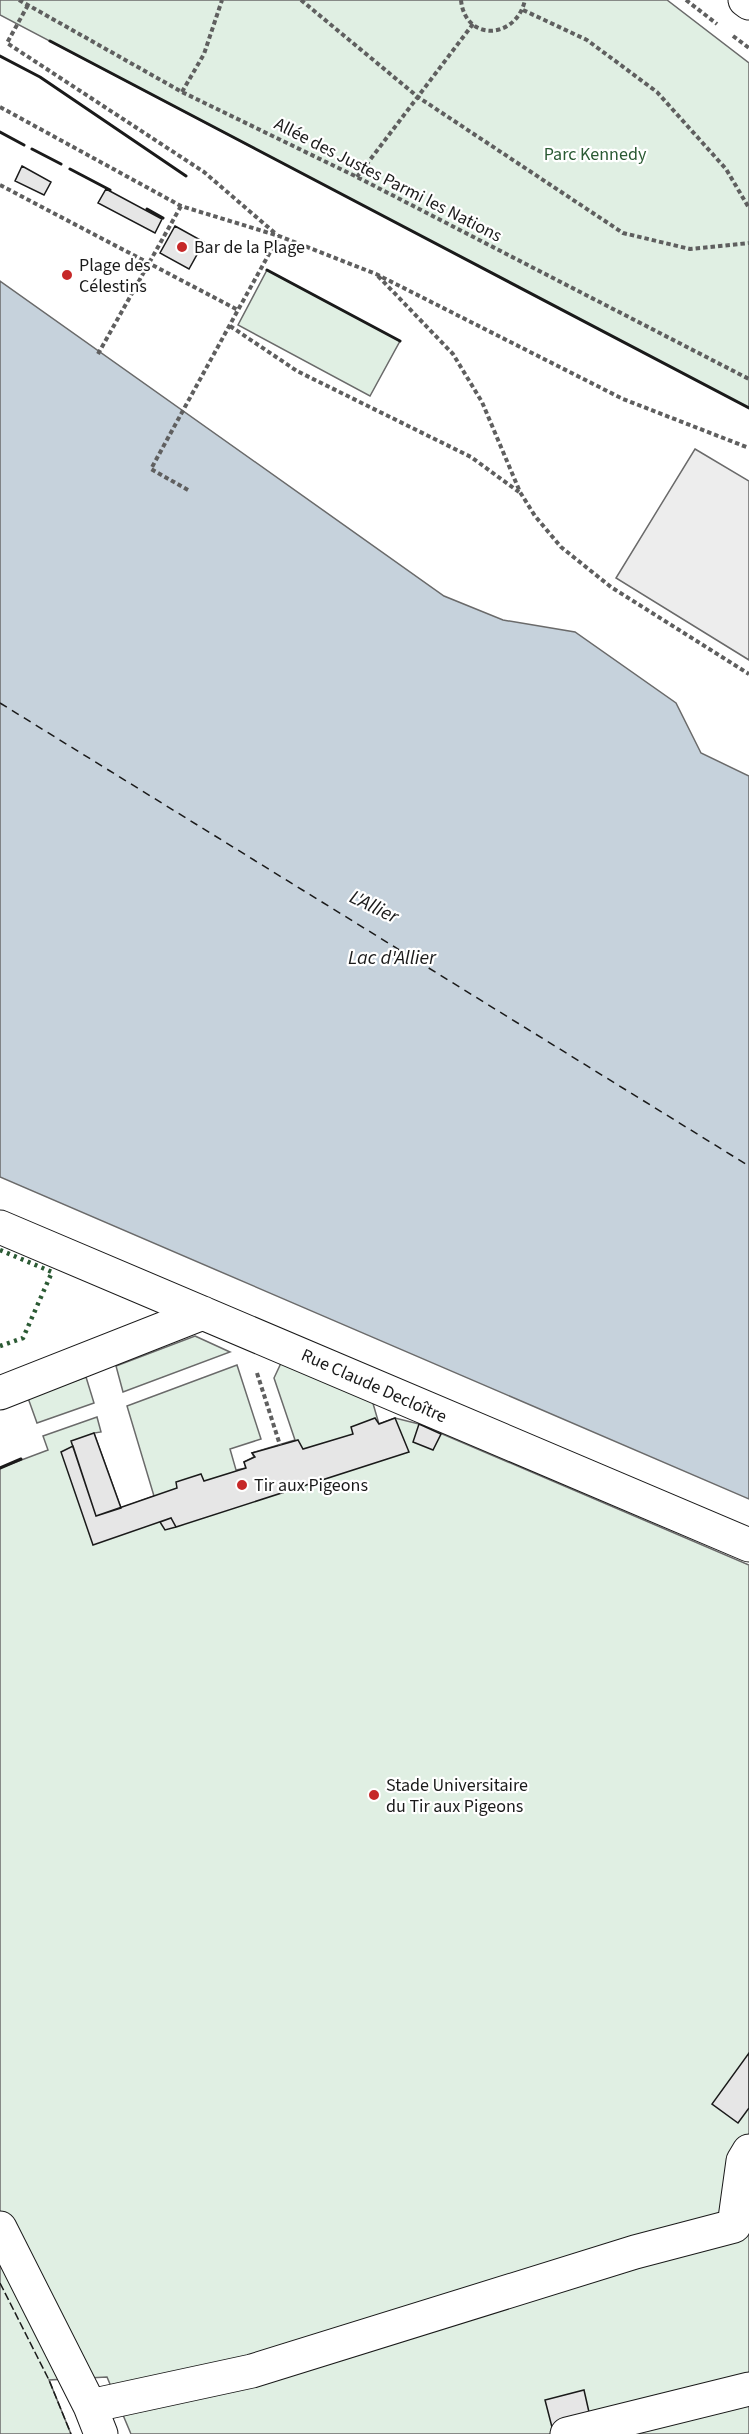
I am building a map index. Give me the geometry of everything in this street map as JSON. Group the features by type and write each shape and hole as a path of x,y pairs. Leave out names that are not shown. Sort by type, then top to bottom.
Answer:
{"street":[{"path":"745,0 749,3"},
{"name":"Rue Claude Decloître","path":"0,1227 749,1545"},
{"path":"0,1393 203,1313"},
{"path":"0,2228 96,2420 635,2252 742,2225 743,2161 749,2151"},
{"path":"567,2434 749,2389"}],"path":[{"name":"Allée des Justes Parmi les Nations","path":"19,0 182,92 357,177 749,379"},
{"path":"182,92 204,54 222,0"},
{"path":"301,0 418,96 623,233 690,249 749,243"},
{"path":"460,0 466,17 472,24 492,31 502,30 518,19 525,0"},
{"path":"28,5 7,44 204,172 279,236"},
{"path":"523,10 587,40 657,92 726,170 749,208"},
{"path":"357,177 472,24"},
{"path":"0,107 181,206 279,236 376,274 622,399 749,448"},
{"path":"0,185 238,310"},
{"path":"98,354 181,206"},
{"path":"188,490 151,469 279,236"},
{"path":"376,274 453,354 482,402 520,492 535,516 561,547 611,587 749,674"},
{"path":"230,326 297,371 471,457 520,492"},
{"path":"244,1329 280,1445"}],"green space":[{"name":"Parc Kennedy","path":"0,0 667,0 749,63 749,408 0,15"},
{"path":"267,270 400,341 370,396 238,325"},
{"path":"195,1336 230,1352 123,1392 116,1366"},
{"name":"Stade Universitaire du Tir aux Pigeons","path":"282,1361 372,1400 379,1424 395,1418 419,1424 749,1565 749,2434 131,2434 107,2377 49,2380 71,2434 0,2434 0,1468 48,1450 43,1436 97,1417 101,1432 94,1433 121,1508 154,1496 127,1406 237,1365 261,1439 230,1449 236,1470 246,1468 244,1462 254,1457 252,1453 295,1440 274,1378"},
{"path":"86,1377 94,1403 37,1423 28,1398"}],"shaded area":[{"path":"695,449 749,481 749,660 616,578"}],"water":[{"name":"Lac d'Allier","path":"0,281 444,596 503,620 575,632 676,703 701,753 749,776 749,1499 0,1177"}],"building":[{"path":"22,166 51,182 44,195 15,181"},
{"path":"106,189 162,219 155,233 98,203"},
{"name":"Bar de la Plage","path":"175,226 204,242 189,269 160,253"},
{"name":"Tir aux Pigeons","path":"375,1418 379,1424 395,1418 409,1452 176,1527 171,1518 93,1545 61,1452 73,1446 96,1516 177,1488 176,1482 201,1474 204,1481 246,1468 244,1462 255,1457 252,1453 298,1440 303,1449 353,1434 351,1427"},
{"path":"419,1424 441,1434 433,1450 413,1442"},
{"path":"94,1433 121,1508 96,1516 71,1441"},
{"path":"171,1518 176,1527 165,1530 160,1522"},
{"path":"749,2053 749,2108 738,2123 712,2104"},
{"path":"584,2390 591,2421 553,2431 545,2400"}],"ferry route":[{"path":"0,703 749,1166"}],"hedge":[{"path":"0,1250 52,1272 23,1338 0,1346"}],"fence":[{"path":"0,2283 49,2380 71,2434"}],"wall":[{"path":"50,41 749,408"},
{"path":"0,56 40,77 186,176"},
{"path":"0,132 24,145"},
{"path":"32,149 61,164"},
{"path":"70,169 110,190"},
{"path":"147,209 163,218"},
{"path":"267,270 400,341"},
{"path":"0,1468 21,1459"}],"place":[{"name":"Bar de la Plage","path":"182,247"},
{"name":"Plage des Célestins","path":"67,275"},
{"name":"Tir aux Pigeons","path":"242,1485"},
{"name":"Stade Universitaire du Tir aux Pigeons","path":"374,1795"}],"water label":[{"name":"L'Allier","path":"374,907"}]}
